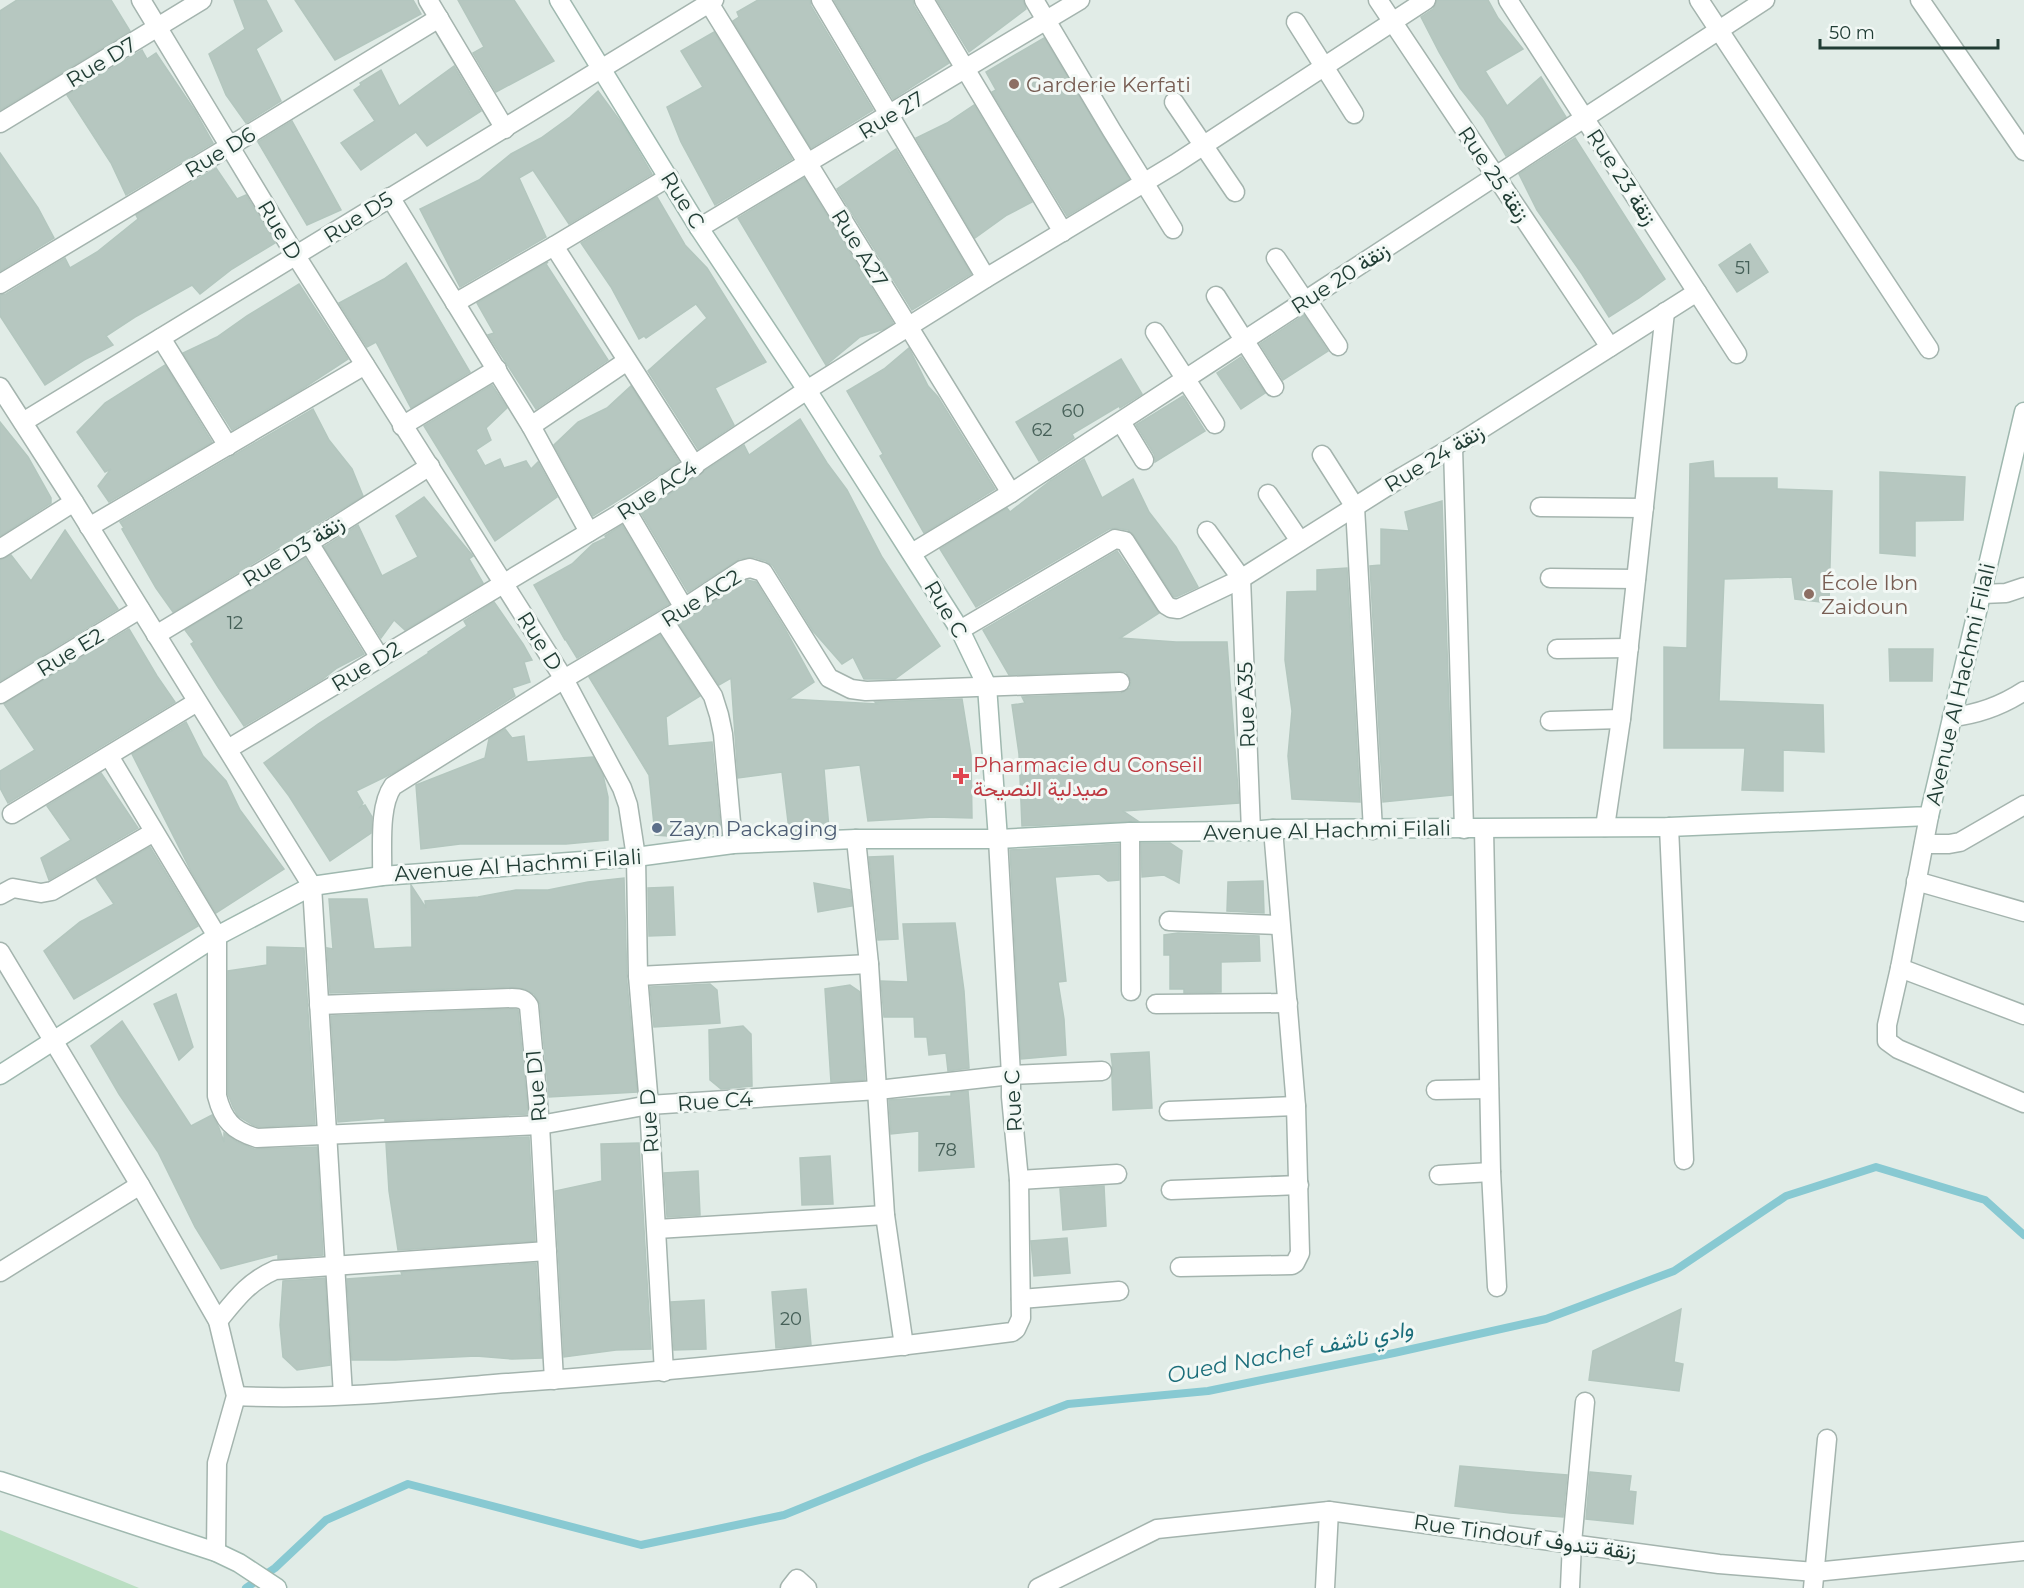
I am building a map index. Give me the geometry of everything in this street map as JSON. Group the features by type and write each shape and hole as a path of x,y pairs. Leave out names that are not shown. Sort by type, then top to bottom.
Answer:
{"street":[{"name":"Rue D","path":"141,0 296,256 564,679 622,788 628,805 636,857 638,976 649,1105 664,1372"},
{"name":"Rue D7","path":"0,123 202,0"},
{"path":"428,0 505,129"},
{"name":"Rue C","path":"559,0 699,228 912,553 960,630 987,686 998,839 1011,1097 1019,1180 1021,1318 1012,1332 904,1347"},
{"path":"821,0 986,278"},
{"path":"924,0 1063,232"},
{"path":"1034,0 1173,229"},
{"name":"Rue 27","path":"699,228 1080,0"},
{"name":"Rue 25 زنقة","path":"1378,0 1610,347"},
{"name":"Rue AC4","path":"504,583 626,510 807,390 986,278 1204,146 1426,0"},
{"name":"Rue 23 زنقة","path":"1508,0 1737,354"},
{"path":"1698,0 1929,349"},
{"name":"Rue 20 زنقة","path":"912,553 1011,494 1765,0"},
{"path":"1920,0 2024,151"},
{"name":"Rue D5","path":"23,422 712,2"},
{"name":"Rue A27","path":"712,2 808,164 1011,494"},
{"name":"Rue D6","path":"0,284 438,18"},
{"path":"1296,22 1354,114"},
{"path":"1174,102 1235,192"},
{"path":"455,303 669,177"},
{"path":"390,197 531,426 589,532"},
{"path":"554,246 695,466"},
{"path":"1276,258 1338,346"},
{"name":"Rue 24 زنقة","path":"960,630 1114,540 1125,541 1166,605 1178,609 1241,578 1697,292"},
{"path":"1216,296 1274,387"},
{"path":"1605,827 1621,719 1665,312"},
{"path":"1155,332 1215,424"},
{"path":"161,338 228,446"},
{"path":"531,426 627,361"},
{"path":"89,527 365,365"},
{"path":"402,426 497,369"},
{"path":"2,394 23,422 74,502 312,886 343,1395"},
{"name":"Avenue Al Hachmi Filali","path":"0,1075 217,936 312,886 382,876 636,857 733,844 856,839 998,839 1130,832 1273,829 1669,827 1929,816 1982,594 2017,475 2024,412"},
{"path":"1121,422 1144,460"},
{"path":"1453,447 1464,829"},
{"path":"1322,455 1355,507 1373,830"},
{"name":"Rue D3 زنقة","path":"156,635 309,543 429,466"},
{"path":"1268,494 1300,541"},
{"path":"0,549 74,502"},
{"path":"1540,507 1644,508"},
{"path":"626,510 684,608"},
{"path":"1207,531 1241,578"},
{"path":"309,543 380,658"},
{"name":"Rue AC2","path":"564,679 664,621 742,570 750,568 763,572 829,678 851,689 866,691 987,686"},
{"name":"Rue A35","path":"1241,578 1251,831"},
{"path":"1550,578 1636,579"},
{"name":"Rue D2","path":"228,749 504,583"},
{"path":"1982,594 2006,593 2024,587"},
{"name":"Rue E2","path":"0,694 140,609"},
{"path":"664,621 713,696 719,715 723,734 733,844"},
{"path":"1557,649 1629,648"},
{"path":"382,876 385,806 387,795 393,786 564,679"},
{"path":"987,686 1120,682"},
{"path":"1952,717 1985,711 2024,691"},
{"path":"12,814 197,702"},
{"path":"1550,721 1621,719"},
{"path":"109,756 217,936"},
{"path":"1924,844 1960,842 2016,818 2024,805"},
{"path":"1929,816 1887,1025 1887,1041 1898,1049 2024,1103"},
{"path":"1669,827 1684,1160"},
{"path":"1484,828 1491,1172 1497,1287"},
{"path":"1180,1266 1292,1264 1295,1263 1300,1253 1296,1106 1273,829"},
{"path":"0,895 13,888 41,893 52,891 154,832"},
{"path":"1130,832 1131,991"},
{"path":"236,1395 270,1397 343,1395 555,1380 664,1372 904,1347 885,1215 869,964 856,839"},
{"path":"1916,881 2024,912"},
{"path":"1169,921 1280,925"},
{"name":"Rue C4","path":"217,936 218,1096 221,1111 231,1124 242,1133 257,1138 540,1125 649,1105 878,1090 1011,1075 1102,1071"},
{"path":"0,952 140,1185 218,1321 236,1395 217,1463 216,1552"},
{"path":"638,976 869,964"},
{"path":"1900,968 2024,1015"},
{"name":"Rue D1","path":"319,1005 521,998 529,1006 540,1125 555,1380"},
{"path":"1156,1004 1288,1003"},
{"path":"1436,1090 1489,1089"},
{"path":"1168,1111 1296,1106"},
{"path":"1439,1174 1491,1172"},
{"path":"1019,1180 1117,1174"},
{"path":"0,1272 140,1185"},
{"path":"1171,1190 1299,1185"},
{"path":"657,1228 885,1215"},
{"path":"218,1321 258,1277 275,1270 547,1251"},
{"path":"1021,1299 1119,1291"},
{"path":"1570,1588 1586,1402"},
{"path":"1814,1580 1827,1439"},
{"path":"0,1481 216,1552 239,1563 277,1588"},
{"path":"1325,1588 1329,1511"},
{"name":"Rue Tindouf زنقة تندوف","path":"1038,1588 1157,1529 1329,1511 1719,1564 1814,1580 2024,1551"},
{"path":"790,1588 797,1579 807,1588"}],"green space":[{"path":"0,1530 139,1588 0,1588"}],"building":[{"path":"17,0 111,0 130,31 0,110 0,11"},
{"path":"234,0 266,0 282,31 256,49 281,101 246,123 226,95 209,54 245,29"},
{"path":"295,0 413,0 421,14 335,60"},
{"path":"458,0 514,0 554,61 496,92 473,53 484,47"},
{"path":"758,0 810,0 811,6 873,110 811,148 733,21 739,17 737,12"},
{"path":"834,0 913,0 914,6 949,63 893,99"},
{"path":"937,0 1023,0 1026,9 969,52"},
{"path":"1437,0 1488,0 1498,18 1523,49 1485,71 1507,106 1541,77 1566,117 1506,156 1484,118 1460,88 1421,17 1433,9"},
{"path":"714,32 792,159 715,205 681,142 667,107 703,87 681,51"},
{"path":"1044,38 1129,179 1067,216 992,92 996,90 986,72"},
{"path":"142,50 147,59 156,53 195,111 213,143 126,195 111,163 67,95"},
{"path":"454,66 481,111 427,146 416,132 361,170 341,143 375,121 354,90 361,85 360,83 381,70 399,106"},
{"path":"598,91 623,125 652,174 569,224 533,170 519,178 546,237 460,287 420,209 479,180 511,154 541,138 570,117"},
{"path":"974,105 1032,202 1007,215 975,238 916,138 947,123"},
{"path":"292,121 341,210 307,225 258,142"},
{"path":"1575,138 1665,279 1609,317 1537,210 1519,174"},
{"path":"896,149 971,274 912,310 837,189"},
{"path":"0,153 38,208 54,238 0,271"},
{"path":"216,168 237,199 246,195 275,243 232,269 200,294 192,285 135,317 106,336 113,345 45,385 0,316 0,295 6,294 65,258 70,268 97,252 138,219 136,215"},
{"path":"804,178 893,323 884,329 860,337 826,365 738,218"},
{"path":"657,197 685,245 707,268 766,362 715,388 734,425 698,449 648,371 707,318 696,304 646,338 644,336 639,339 611,287 581,243"},
{"path":"1750,244 1768,272 1737,292 1719,265"},
{"path":"548,262 546,264 608,360 536,409 488,335 494,333 477,303"},
{"path":"406,263 470,372 411,408 376,342 367,347 339,303 384,279"},
{"path":"299,284 348,359 232,430 183,353 217,337"},
{"path":"1304,315 1328,351 1283,380 1260,344"},
{"path":"909,348 928,386 938,397 995,489 924,533 880,456 883,454 847,391 884,369"},
{"path":"1241,357 1265,393 1241,409 1217,373"},
{"path":"1121,359 1142,394 1072,434 1074,438 1039,461 1016,422"},
{"path":"165,365 212,442 109,502 98,486 111,469 105,472 77,432 105,403"},
{"path":"492,385 507,408 486,428 491,440 476,450 485,466 500,459 504,468 526,461 531,469 538,462 557,497 495,541 424,426"},
{"path":"631,386 679,462 593,516 554,445 578,422 607,408"},
{"path":"1183,396 1205,431 1155,462 1154,454 1136,425"},
{"path":"313,409 329,440 352,469 363,496 173,612 156,588 120,522"},
{"path":"800,419 847,490 882,557 940,646 895,679 864,679 853,657 842,664 813,631 773,566 766,561 753,557 739,559 688,592 641,513 744,445 749,455"},
{"path":"0,422 28,457 51,498 51,503 0,536"},
{"path":"1084,459 1102,498 1133,479 1149,512 1176,547 1198,587 1174,597 1134,535 1128,530 1116,528 1109,529 976,607 940,549 1007,508 1010,512 1050,481"},
{"path":"1713,461 1714,478 1777,478 1777,489 1832,491 1829,603 1795,599 1792,577 1724,579 1719,701 1823,705 1824,752 1783,750 1783,791 1742,790 1745,748 1664,748 1664,647 1687,648 1690,464"},
{"path":"1880,472 1965,477 1963,520 1915,521 1915,556 1880,553"},
{"path":"424,497 473,556 469,559 483,583 405,630 394,620 381,638 324,547 358,525 382,576 418,557 396,516"},
{"path":"1442,501 1452,795 1383,802 1370,566 1381,565 1381,529 1409,531 1405,512"},
{"path":"622,525 669,604 577,658 534,585 572,564 593,544 606,538 605,536"},
{"path":"65,530 118,609 0,681 0,560 11,555 31,581"},
{"path":"1117,551 1159,613 1120,638 1176,642 1227,642 1239,803 1123,811 1138,821 1022,826 1019,754 1012,705 1025,703 1022,697 1121,693 1130,688 1131,681 1126,672 1120,671 1009,675 983,630"},
{"path":"305,558 364,654 337,668 323,679 244,726 191,644 194,642 185,630"},
{"path":"1347,568 1360,802 1292,799 1288,756 1292,711 1285,660 1287,592 1317,591 1317,570"},
{"path":"747,580 756,582 814,682 789,699 877,704 875,702 962,699 971,755 972,818 934,817 868,821 860,765 824,769 829,829 789,830 782,772 738,778 731,678 719,685 679,624"},
{"path":"494,602 532,660 524,662 530,682 512,688 515,696 393,773 356,791 363,803 360,807 365,805 372,817 371,833 330,861 289,796 264,763 318,724 429,653 467,626 464,621"},
{"path":"129,629 175,702 8,803 0,788 0,771 35,750 4,704"},
{"path":"660,635 700,696 666,717 668,746 712,742 721,833 682,837 655,835 649,775 589,677"},
{"path":"1889,649 1933,649 1932,681 1890,681"},
{"path":"186,722 203,756 226,781 240,810 284,869 216,913 191,871 132,754"},
{"path":"505,729 512,738 524,736 527,762 593,757 603,775 608,797 608,840 566,844 460,844 421,849 416,785 485,758 489,739"},
{"path":"101,773 138,828 49,880 41,858 71,840 47,806"},
{"path":"1141,843 1170,843 1182,851 1179,883 1164,875 1142,877"},
{"path":"1119,844 1119,880 1108,881 1099,874 1055,877 1066,981 1058,982 1064,1019 1066,1055 1021,1059 1010,850"},
{"path":"150,847 198,926 74,999 44,951 80,922 114,904 96,878"},
{"path":"893,856 898,939 878,940 869,857"},
{"path":"624,878 627,982 637,1092 549,1097 540,1004 534,994 525,989 512,987 330,993 327,948 333,949 329,899 367,899 374,949 412,947 411,885 426,908 425,901 478,897 516,890 548,890"},
{"path":"1263,881 1264,913 1227,911 1228,882"},
{"path":"814,883 850,890 852,906 818,912"},
{"path":"673,887 675,935 649,936 648,888"},
{"path":"955,923 964,991 969,1068 948,1071 946,1053 929,1055 927,1037 915,1037 914,1017 884,1017 881,981 908,982 903,924"},
{"path":"1178,933 1259,936 1260,961 1221,962 1221,992 1184,993 1184,989 1170,989 1170,955 1164,955 1164,935"},
{"path":"267,947 304,948 315,1124 259,1127 253,1125 238,1116 228,1094 228,971 267,965"},
{"path":"710,984 717,990 720,1023 654,1027 650,987"},
{"path":"850,985 860,992 865,1080 831,1082 825,989"},
{"path":"176,994 193,1047 179,1060 154,1004"},
{"path":"518,1010 528,1114 385,1121 385,1118 338,1122 331,1016"},
{"path":"122,1021 191,1126 212,1115 224,1142 224,1133 237,1142 254,1149 317,1147 323,1255 278,1259 278,1254 221,1269 195,1227 158,1152 119,1094 91,1046"},
{"path":"743,1026 751,1034 752,1086 721,1089 710,1080 709,1030"},
{"path":"1149,1052 1152,1108 1113,1110 1111,1054"},
{"path":"968,1091 974,1167 919,1171 919,1131 891,1134 889,1100 951,1096 951,1093"},
{"path":"529,1137 535,1241 398,1250 389,1191 386,1143"},
{"path":"639,1143 651,1349 616,1350 564,1357 555,1191 602,1181 601,1144"},
{"path":"830,1156 833,1204 802,1205 800,1158"},
{"path":"698,1171 700,1215 667,1217 664,1173"},
{"path":"1104,1186 1106,1226 1063,1230 1060,1189"},
{"path":"1067,1238 1070,1273 1034,1276 1031,1241"},
{"path":"536,1263 542,1358 512,1359 476,1356 352,1360 347,1279 402,1275 401,1272"},
{"path":"325,1278 330,1365 297,1370 283,1357 280,1325 283,1281"},
{"path":"806,1289 811,1345 776,1348 772,1292"},
{"path":"704,1300 706,1349 674,1350 671,1302"},
{"path":"1681,1309 1674,1362 1683,1364 1679,1391 1589,1380 1593,1351"},
{"path":"1460,1466 1567,1475 1563,1517 1455,1506"},
{"path":"1590,1472 1631,1476 1629,1491 1636,1492 1633,1524 1586,1519"}],"waterway":[{"name":"Oued Nachef وادي ناشف","path":"246,1588 275,1568 326,1520 408,1484 641,1545 784,1515 1068,1404 1208,1391 1546,1319 1674,1271 1786,1196 1876,1167 1985,1200 2024,1235"}],"place":[{"name":"Garderie Kerfati","path":"1014,84"},
{"name":"École Ibn Zaidoun","path":"1809,594"},
{"name":"Pharmacie du Conseil صيدلية النصيحة","path":"961,776"},
{"name":"Zayn Packaging","path":"657,828"}]}
